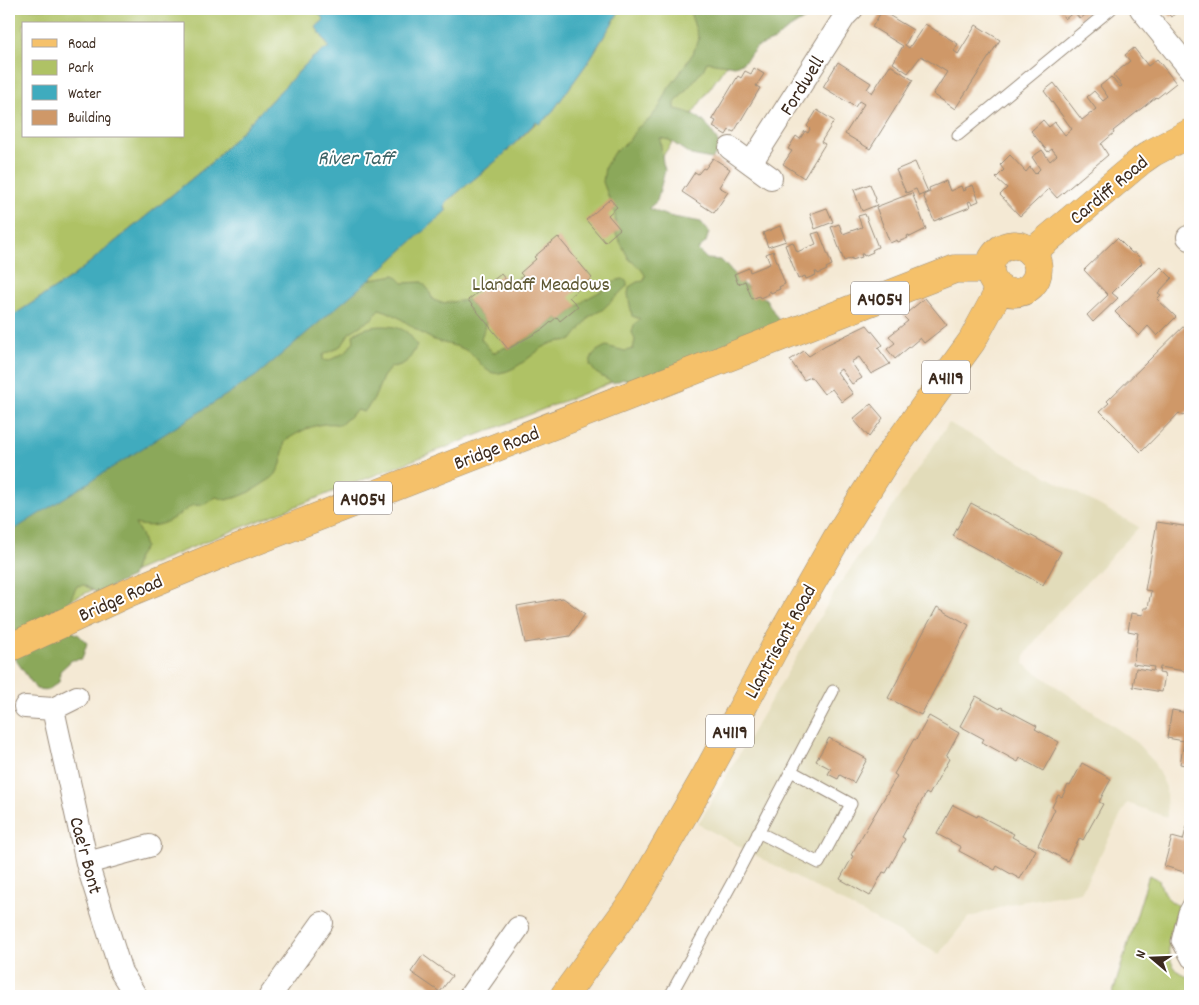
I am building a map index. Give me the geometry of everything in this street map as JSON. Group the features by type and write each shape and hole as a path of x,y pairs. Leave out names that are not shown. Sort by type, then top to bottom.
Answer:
{"main road":[{"name":"Cardiff Road","path":"1031,253 1142,160 1190,132"},
{"path":"1016,245 1023,247 1031,253 1038,272 1031,286 1024,291 1008,293 995,279 995,254 1008,246 1016,245"},
{"name":"Bridge Road","path":"9,648 130,592 217,556 956,269 995,279"},
{"name":"Llantrisant Road","path":"564,996 636,896 704,779 775,647 837,538 886,460 972,341 995,279"}],"street":[{"name":"Fordwell","path":"751,163 845,16 852,9"},
{"path":"1141,9 1190,69"},
{"path":"730,148 771,178"},
{"path":"25,707 52,709 77,697"},
{"name":"Cae'r Bont","path":"52,709 87,863 121,972 136,996"},
{"path":"87,863 149,846"},
{"path":"270,996 322,923"},
{"path":"470,996 518,928"}],"lane":[{"path":"958,135 1111,9"},
{"path":"670,996 833,691"},
{"path":"758,832 819,863 851,804 791,771"},
{"path":"1190,902 1184,912 1177,941 1190,962"}],"shaded area":[{"path":"949,423 1139,527 1049,622 1025,655 1024,664 1135,741 1153,761 1166,787 1167,817 1127,803 1081,892 1014,903 968,918 939,954 698,824 836,590"}],"green space":[{"path":"9,9 316,9 324,20 316,27 329,47 311,59 212,162 72,277 9,318"},
{"name":"Llandaff Meadows","path":"621,9 773,9 741,44 662,157 627,200 763,323 215,538 130,573 9,628 256,376 377,273 445,209 446,202 501,157 537,122 550,115 588,62"},
{"path":"693,9 821,9 782,33 775,40 757,47 744,62 735,66 707,62 703,70 675,103 675,109 692,114 704,122 713,133 721,149 712,159 691,155 669,140 660,138 665,170 657,201 649,208 668,216 701,222 709,232 706,242 698,250 707,259 721,260 744,285 766,299 779,321 775,332 639,384 624,379 613,383 596,373 590,365 592,358 597,351 606,346 625,351 633,349 635,340 632,332 634,325 640,319 632,316 628,294 629,287 637,282 644,281 645,275 629,259 616,234 615,214 603,182 605,167 614,152 628,142 637,128 650,119 693,53 699,39 690,12"},
{"path":"395,275 403,283 422,282 433,300 442,303 468,300 486,322 481,339 493,353 506,347 508,349 543,329 557,317 560,321 586,299 603,290 614,281 623,279 627,282 627,286 602,310 590,316 572,340 549,344 513,369 499,373 487,370 468,351 432,339 400,318 379,309 373,318 349,333 343,344 323,355 323,360 328,361 346,352 354,341 353,335 371,327 386,326 399,328 407,332 412,338 417,346 412,354 405,363 391,367 383,377 374,399 364,412 357,410 340,425 326,424 311,427 285,441 281,464 276,474 250,492 226,500 216,497 204,504 194,505 171,520 158,525 144,526 135,524 141,534 145,547 138,557 132,577 97,593 84,585 77,586 66,608 67,629 79,635 87,643 82,659 72,660 60,671 59,682 48,690 36,689 9,650 9,525 360,281"},
{"path":"1149,875 1159,880 1166,896 1179,907 1170,937 1170,957 1173,965 1180,973 1190,978 1190,996 1112,996"}],"water":[{"name":"River Taff","path":"316,9 621,9 588,62 550,115 539,124 536,122 501,157 446,202 445,209 447,210 377,273 256,376 9,533 9,318 72,277 212,162 311,59 329,47 316,27 324,20"}],"building":[{"path":"1058,9 1087,9 1089,12 1080,19 1074,12 1065,19"},
{"path":"1164,9 1181,9 1171,17"},
{"path":"882,11 913,30 905,45 909,48 925,24 958,44 954,51 958,54 976,25 1000,40 955,109 933,94 947,72 921,56 908,73 893,63 903,46 872,27"},
{"path":"1134,48 1148,66 1157,59 1176,83 1113,131 1114,133 1101,144 1108,155 1057,198 1049,189 1020,216 1000,195 1007,188 996,178 1004,170 1000,165 1010,155 1026,172 1030,167 1035,174 1040,169 1032,157 1042,150 1050,161 1057,155 1052,149 1048,152 1031,131 1043,120 1049,127 1055,122 1065,135 1072,129 1044,91 1054,83 1082,120 1096,109 1087,97 1094,91 1103,101 1108,97 1100,86 1111,77 1120,87 1122,86 1113,75 1130,61 1125,55"},
{"path":"838,62 871,83 867,89 872,93 890,65 913,80 870,149 845,134 864,104 859,101 855,107 823,87"},
{"path":"754,68 764,74 756,86 760,88 734,132 729,130 726,135 713,127 716,121 712,119 738,76 741,78 745,71 751,74"},
{"path":"817,110 834,121 821,142 825,144 804,178 783,164 792,151 788,149 796,136 800,139 805,131 808,133 810,129 807,126"},
{"path":"713,158 730,169 719,187 728,192 714,213 682,192 695,172 698,174 703,168 705,169"},
{"path":"915,162 928,192 919,196 916,189 906,193 896,170"},
{"path":"946,181 950,191 961,186 963,191 966,190 965,188 973,185 979,201 972,204 970,201 968,202 970,207 934,221 923,195 930,192 929,188"},
{"path":"870,184 877,205 862,211 854,190"},
{"path":"912,193 926,229 910,237 909,235 907,236 908,238 898,242 897,240 890,243 876,207"},
{"path":"610,199 617,207 608,215 620,229 605,242 586,220"},
{"path":"827,208 833,222 815,229 810,214"},
{"path":"865,214 878,247 872,250 873,252 864,256 861,254 862,257 844,261 831,227 839,224 843,234 862,227 858,216"},
{"path":"780,226 786,241 768,247 763,233"},
{"path":"819,232 832,265 826,268 827,270 818,274 815,272 816,275 806,279 805,276 798,279 785,245 793,242 797,252 816,244 812,234"},
{"path":"558,237 592,278 569,297 578,306 560,321 557,317 543,329 508,349 468,300 501,274 511,286 523,276 520,273 536,259 534,257"},
{"path":"1117,238 1140,258 1142,263 1112,293 1118,298 1093,322 1087,315 1108,295 1084,270"},
{"path":"773,251 785,284 779,287 780,289 771,293 770,291 768,292 769,294 752,299 745,281 738,284 734,274 749,268 750,272 770,264 766,254"},
{"path":"1161,267 1172,278 1158,293 1161,295 1157,299 1176,317 1157,336 1148,326 1139,336 1115,312"},
{"path":"925,298 947,325 924,343 920,338 895,359 887,349 895,343 889,336 908,321 903,316"},
{"path":"1190,320 1190,409 1183,416 1179,413 1141,452 1100,411 1109,403 1107,401"},
{"path":"867,325 883,345 878,348 890,364 871,374 859,357 851,362 862,378 852,384 841,369 837,372 853,394 842,402 832,389 824,394 811,377 804,380 790,360 804,351 809,356 824,346"},
{"path":"871,404 883,418 869,437 853,419"},
{"path":"971,503 1061,552 1043,585 953,536"},
{"path":"1157,522 1190,527 1190,672 1160,667 1159,673 1165,674 1162,692 1133,687 1136,668 1153,671 1154,667 1133,664 1138,633 1128,631 1131,613 1143,615 1144,608 1148,608 1151,591 1145,590"},
{"path":"563,598 585,614 570,636 525,643 517,606"},
{"path":"937,607 969,625 921,715 888,698"},
{"path":"976,696 1037,726 1035,729 1059,742 1043,771 1020,758 1018,762 982,742 984,739 960,726"},
{"path":"1189,700 1190,766 1180,764 1184,741 1167,738 1172,710 1187,713"},
{"path":"929,716 959,733 946,757 949,759 929,795 926,793 902,837 905,839 886,873 883,872 870,896 840,879 853,856 851,855 897,776 894,774"},
{"path":"829,738 867,759 854,783 840,775 838,779 828,774 831,769 816,761"},
{"path":"1082,763 1111,779 1099,802 1103,804 1083,840 1080,838 1067,861 1038,845 1055,809 1052,807 1058,795 1062,797"},
{"path":"953,805 977,817 978,815 1014,834 1012,837 1036,850 1020,879 997,866 995,870 959,851 961,847 937,834"},
{"path":"1190,816 1190,861 1187,873 1164,866 1172,837 1183,840"},
{"path":"423,955 452,976 440,992 411,972"}]}
